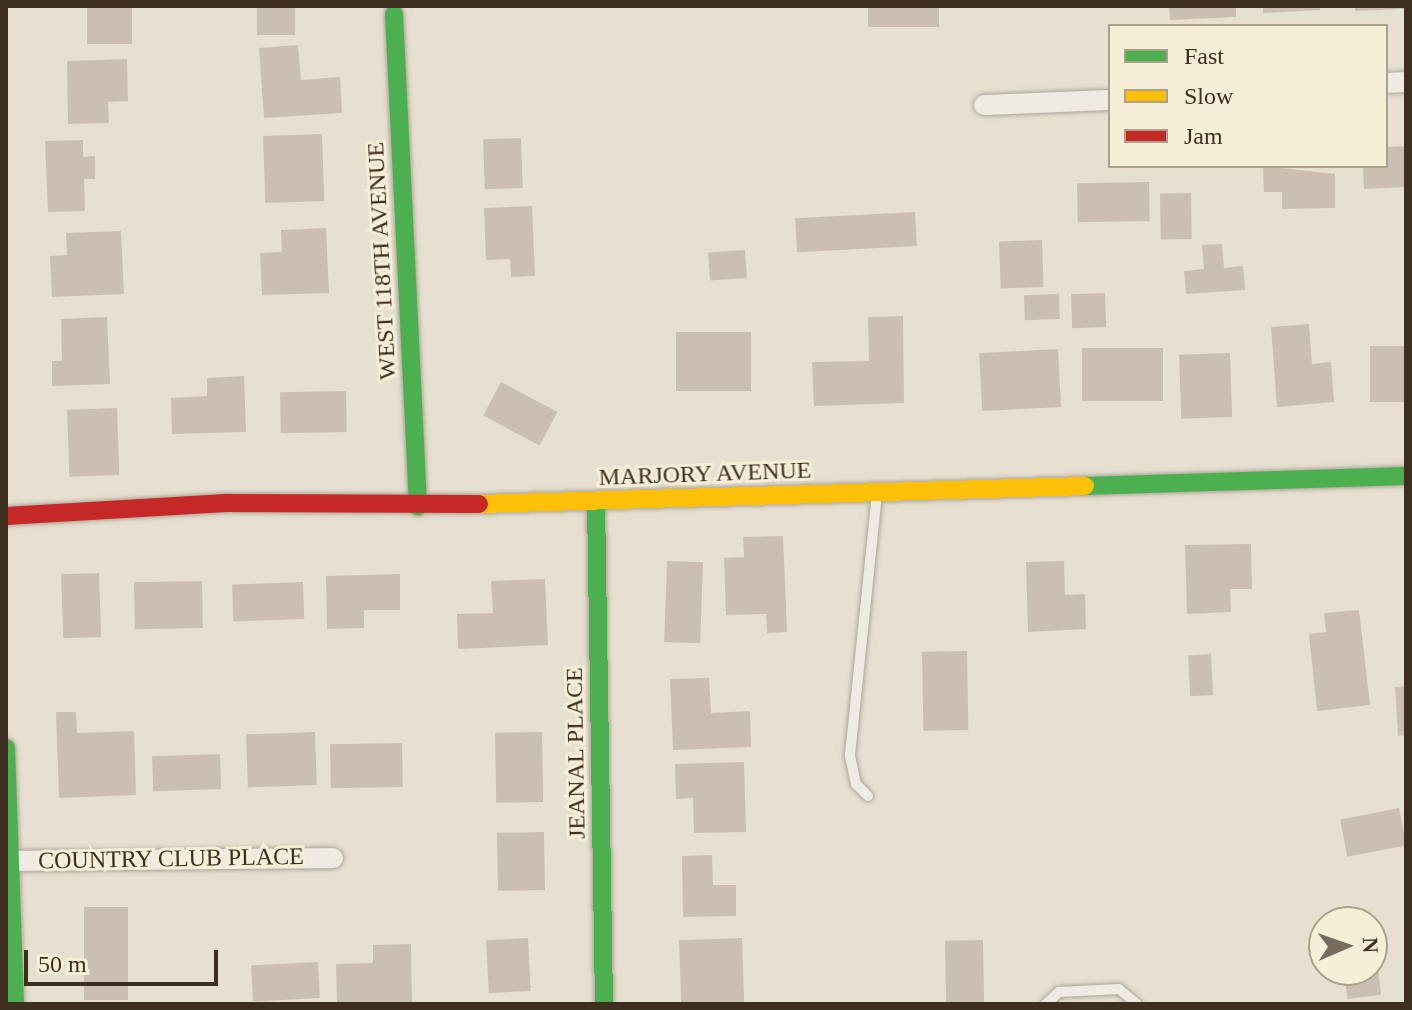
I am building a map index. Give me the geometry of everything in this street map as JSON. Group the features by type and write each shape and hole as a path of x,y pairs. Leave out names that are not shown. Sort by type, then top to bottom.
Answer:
{"street":[{"name":"WEST 118TH AVENUE","path":"394,14 418,506"},
{"path":"984,105 1108,100"},
{"name":"MARJORY AVENUE","path":"6,516 226,503 418,506 1406,476"},
{"name":"JEANAL PLACE","path":"596,501 604,1004"},
{"path":"6,748 15,1004"},
{"name":"COUNTRY CLUB PLACE","path":"10,861 333,858"}],"lane":[{"path":"868,796 856,784 850,755 877,493"},
{"path":"1046,1004 1059,992 1119,989 1137,1004"}],"building":[{"path":"87,6 132,6 132,44 87,44"},
{"path":"257,6 295,6 295,35 257,35"},
{"path":"868,6 939,6 939,27 868,27"},
{"path":"1169,6 1236,6 1236,17 1170,20"},
{"path":"1263,6 1320,6 1320,10 1263,13"},
{"path":"1355,6 1406,6 1406,9 1355,11"},
{"path":"298,45 301,80 340,77 342,113 264,118 259,48"},
{"path":"127,59 128,101 108,102 109,123 68,124 67,61"},
{"path":"322,134 324,201 265,203 263,136"},
{"path":"521,138 523,188 485,189 483,139"},
{"path":"83,140 83,157 95,156 95,179 84,179 85,211 48,212 45,141"},
{"path":"1406,146 1406,187 1364,189 1363,168 1388,168 1388,147"},
{"path":"1263,168 1335,174 1335,208 1282,209 1282,192 1264,192"},
{"path":"1149,182 1150,221 1078,222 1077,183"},
{"path":"1191,193 1192,239 1161,240 1160,194"},
{"path":"532,206 535,276 511,277 510,259 486,260 484,208"},
{"path":"915,212 917,246 797,252 795,218"},
{"path":"326,228 329,293 262,295 260,253 282,252 281,230"},
{"path":"121,231 124,294 52,297 50,256 67,255 66,233"},
{"path":"1042,240 1044,287 1001,288 999,242"},
{"path":"1222,244 1224,268 1243,266 1245,290 1186,294 1184,271 1204,269 1202,245"},
{"path":"745,250 747,278 710,281 708,253"},
{"path":"1105,293 1106,327 1072,328 1071,294"},
{"path":"1059,294 1060,319 1025,320 1024,295"},
{"path":"903,316 904,403 814,406 812,362 869,361 868,317"},
{"path":"107,317 110,384 52,386 52,361 62,361 61,319"},
{"path":"1309,324 1312,364 1331,362 1334,402 1277,407 1271,327"},
{"path":"676,332 751,332 751,391 676,391"},
{"path":"1370,346 1406,346 1406,402 1370,402"},
{"path":"1082,348 1163,348 1163,401 1082,401"},
{"path":"1058,349 1061,407 982,411 979,353"},
{"path":"1230,353 1232,417 1181,419 1179,355"},
{"path":"244,376 246,432 172,434 171,398 207,396 207,378"},
{"path":"501,382 558,412 540,446 483,416"},
{"path":"346,391 347,432 281,433 280,392"},
{"path":"117,408 119,475 69,477 67,410"},
{"path":"783,536 787,632 767,633 766,614 726,615 724,558 744,557 743,537"},
{"path":"1251,544 1252,589 1230,589 1231,612 1187,614 1185,545"},
{"path":"667,561 703,562 700,643 664,642"},
{"path":"1064,561 1065,595 1085,594 1086,629 1028,632 1026,562"},
{"path":"99,573 101,637 63,638 61,574"},
{"path":"400,574 400,610 364,610 364,628 327,629 326,576"},
{"path":"545,579 548,645 458,649 457,614 493,613 491,581"},
{"path":"202,581 203,628 135,629 134,582"},
{"path":"303,582 304,619 233,621 232,584"},
{"path":"1359,610 1370,705 1317,711 1309,634 1326,632 1324,613"},
{"path":"967,651 968,730 923,731 922,652"},
{"path":"1211,654 1213,695 1190,696 1188,655"},
{"path":"709,678 711,713 750,711 751,747 673,750 670,679"},
{"path":"1406,686 1406,735 1398,736 1395,687"},
{"path":"56,712 76,712 77,733 134,731 136,795 59,798"},
{"path":"315,732 317,785 248,787 246,734"},
{"path":"542,732 543,802 496,803 495,733"},
{"path":"402,743 403,787 331,788 330,744"},
{"path":"220,754 221,789 153,791 152,756"},
{"path":"744,762 746,832 694,833 693,798 676,799 675,764"},
{"path":"1399,808 1406,845 1347,857 1340,819"},
{"path":"544,832 545,890 498,891 497,833"},
{"path":"712,855 713,885 736,885 736,916 683,917 682,856"},
{"path":"84,907 128,907 128,1000 84,1000"},
{"path":"528,938 531,991 489,993 486,940"},
{"path":"742,938 744,1004 681,1004 679,940"},
{"path":"983,940 984,1004 946,1004 945,941"},
{"path":"411,944 412,1004 337,1004 336,964 373,963 373,945"},
{"path":"318,962 320,998 253,1001 251,966"},
{"path":"1346,986 1380,986 1381,995 1347,999"}],"traffic: fast":[{"path":"394,14 418,506"},
{"path":"1085,486 1406,476"},
{"path":"596,501 604,1004"},
{"path":"6,748 15,1004"}],"traffic: slow":[{"path":"479,504 1085,486"}],"traffic: jam":[{"path":"6,516 226,503 479,504"}]}
